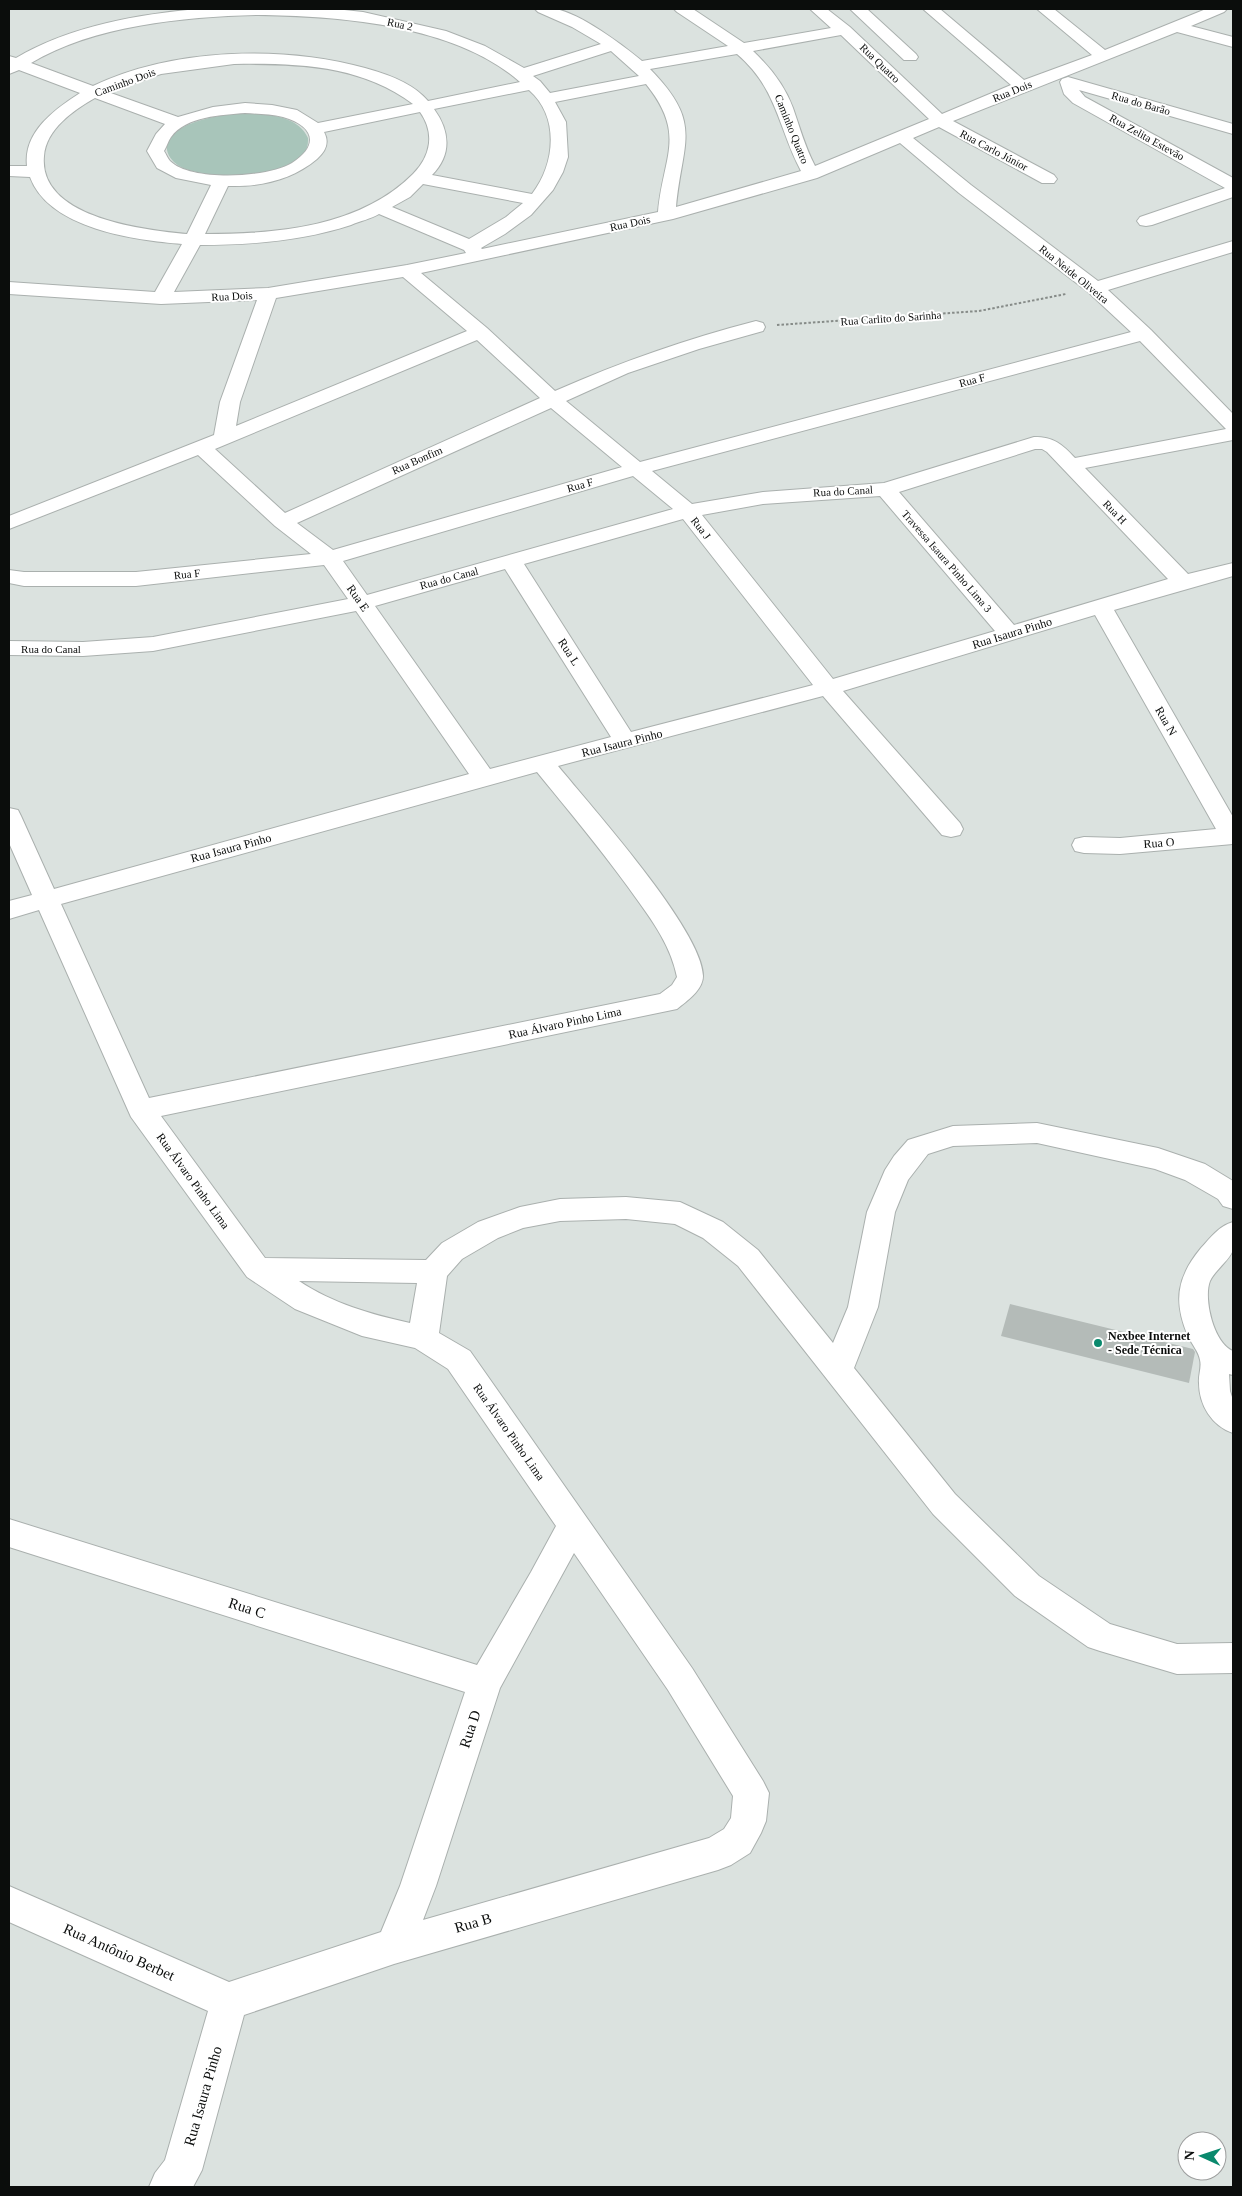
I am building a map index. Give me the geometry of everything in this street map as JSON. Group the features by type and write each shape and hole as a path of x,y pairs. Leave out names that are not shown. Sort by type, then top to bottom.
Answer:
{"street":[{"path":"543,9 588,29 615,45 646,72 670,104 678,126 678,151 668,197 667,215"},
{"name":"Caminho Quatro","path":"682,9 740,48 762,67 779,94 798,150 811,174"},
{"name":"Rua Quatro","path":"818,9 844,30 939,120"},
{"path":"858,9 910,57"},
{"path":"931,9 1023,87"},
{"path":"1045,9 1103,56"},
{"name":"Rua Dois","path":"9,288 161,298 268,294 406,271 474,251 667,215 811,174 939,120 1178,27 1219,9"},
{"name":"Rua 2","path":"12,64 67,42 130,24 223,12 308,10 365,17 425,29 476,47 499,58 528,79 546,99 558,122 561,147 557,165 536,200 518,217 474,251"},
{"path":"1178,27 1233,42"},
{"path":"546,99 740,48 844,30"},
{"path":"314,129 425,106 528,79 615,45"},
{"name":"Caminho Dois","path":"234,59 278,59 339,66 374,76 403,90 425,106 436,126 438,146 429,168 420,178 409,188 378,207 339,223 293,234 244,240 193,241 139,234 104,225 58,202 41,182 36,172 35,151 46,130 65,110 94,93 129,78 183,65 234,59"},
{"path":"12,64 179,123"},
{"name":"Rua do Barão","path":"1048,76 1233,129"},
{"name":"Rua Zelita Estevão","path":"1068,82 1072,94 1078,100 1233,185"},
{"path":"254,109 280,112 294,116 314,129 319,141 317,149 300,166 269,177 250,181 221,182 186,176 167,167 156,151 158,143 168,130 179,123 209,112 254,109"},
{"name":"Rua Carlo Júnior","path":"939,120 1048,180"},
{"name":"Rua Neide Oliveira","path":"902,137 965,189 1095,288 1144,334 1233,425"},
{"path":"9,171 36,172"},
{"path":"420,178 536,200"},
{"path":"161,298 193,241 221,182"},
{"path":"1146,221 1233,191"},
{"path":"378,207 474,251"},
{"path":"1095,288 1233,246"},
{"name":"Rua J","path":"406,271 480,332 552,399 688,511 828,688 952,830"},
{"path":"224,438 230,402 268,294"},
{"path":"552,399 630,366 692,345 756,327"},
{"path":"9,523 224,438 480,332"},
{"name":"Rua F","path":"9,577 24,580 136,579 330,558 636,469 1144,334"},
{"name":"Rua Bonfim","path":"282,522 552,399"},
{"path":"1070,465 1233,434"},
{"name":"Rua do Canal","path":"9,648 83,649 152,644 361,602 688,511 763,498 886,489 1034,443 1046,443"},
{"name":"Rua H","path":"1046,443 1070,465 1183,582"},
{"name":"Rua E","path":"200,446 282,522 330,558 484,778"},
{"name":"Travessa Isaura Pinho Lima 3","path":"886,489 1009,633"},
{"name":"Rua L","path":"511,561 626,742"},
{"name":"Rua Isaura Pinho","path":"9,910 484,778 828,688 1009,633 1233,569"},
{"name":"Rua N","path":"1101,606 1232,836"},
{"name":"Rua Álvaro Pinho Lima","path":"142,1110 668,1002 684,990 690,979 690,966 673,932 633,876 543,763"},
{"name":"Rua Álvaro Pinho Lima","path":"9,816 142,1110 257,1270 306,1301 362,1324 423,1338 459,1360 680,1679 750,1793 748,1821 736,1841 718,1853"},
{"name":"Rua O","path":"1084,845 1120,846 1232,836"},
{"path":"838,1369 863,1307 881,1212 895,1178 904,1163 918,1147 953,1136 1037,1133 1158,1159 1195,1172 1228,1191 1233,1198"},
{"path":"423,1338 433,1272 452,1251 488,1230 520,1218 560,1210 626,1208 680,1212 713,1230 748,1258 944,1504 1027,1586 1100,1636 1177,1659 1233,1658"},
{"path":"1233,1233 1206,1263 1194,1285 1194,1308 1205,1338 1224,1360 1213,1380 1217,1404 1233,1420"},
{"path":"257,1270 433,1272"},
{"name":"Rua D","path":"394,1946 418,1886 485,1684 573,1524"},
{"name":"Rua C","path":"9,1533 485,1684"},
{"name":"Rua B","path":"229,2001 394,1946 718,1853"},
{"name":"Rua Antônio Berbet","path":"9,1904 229,2001"},
{"name":"Rua Isaura Pinho","path":"169,2187 182,2170 229,2001"}],"path":[{"name":"Rua Carlito do Sarinha","path":"756,327 979,311 1095,288"}],"green space":[{"path":"245,113 281,117 297,125 308,138 304,153 293,163 276,171 255,175 233,176 194,172 179,166 169,155 167,150 169,140 176,132 186,126 211,118"}],"building":[{"name":"Nexbee Internet - Sede Técnica","path":"1010,1304 1193,1349 1195,1352 1189,1383 1001,1336"}],"place":[{"name":"Nexbee Internet - Sede Técnica","path":"1098,1343"}]}
